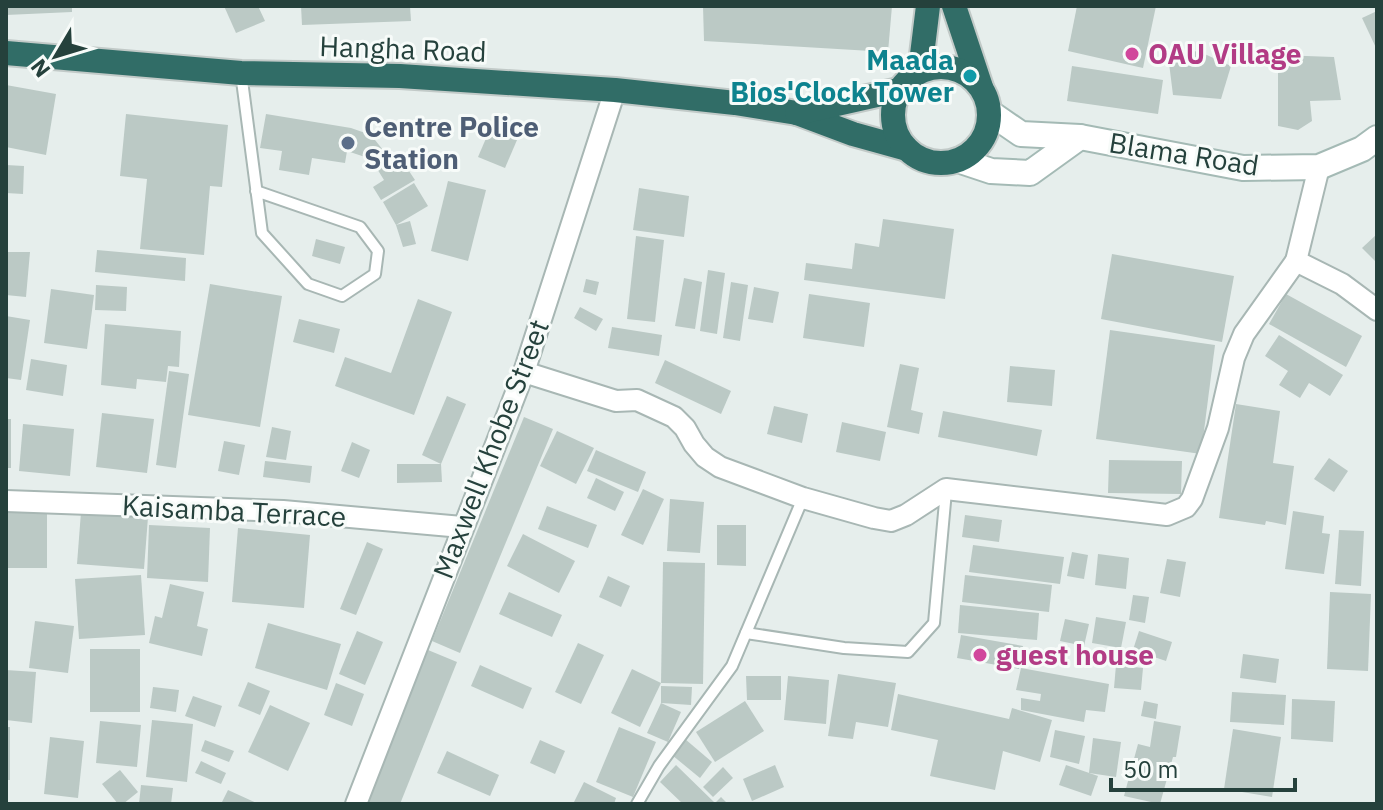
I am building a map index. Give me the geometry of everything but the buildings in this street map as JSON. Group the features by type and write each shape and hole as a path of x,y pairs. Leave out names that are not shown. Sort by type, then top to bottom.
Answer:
{"highway":[{"path":"920,71 928,6"},
{"path":"954,6 985,100 986,132 975,149 958,160 942,163 925,160 907,149 895,131 893,110 899,90 920,71 943,67 965,73 985,100"},
{"name":"Hangha Road","path":"6,53 241,73 400,76 615,90 797,113 853,134 907,149"},
{"name":"Hangha Road","path":"797,113 899,90"}],"street":[{"name":"Maxwell Khobe Street","path":"356,804 524,372 615,90"},
{"name":"Blama Road","path":"985,100 1021,134 1080,137 1243,168 1319,167 1362,149 1377,138"},
{"path":"958,160 991,171 1030,173 1080,137"},
{"path":"524,372 616,401 637,400 674,417 705,457 720,467 803,498 874,518 891,521 906,515 946,489 1157,515 1177,513 1192,499 1218,428 1234,358 1244,334 1296,261 1319,167"},
{"path":"1296,261 1342,284 1377,310"},
{"name":"Kaisamba Terrace","path":"6,501 283,511 462,527"}],"lane":[{"path":"241,73 256,191 262,233 308,284 342,296 375,274 378,251 360,227 256,191"},
{"path":"746,633 844,648 908,652 934,623 946,489"},
{"path":"637,804 666,755 732,666 803,498"}],"place":[{"name":"OAU Village","path":"1132,54"},
{"name":"Maada Bios'Clock Tower","path":"970,76"},
{"name":"Centre Police Station","path":"348,143"},
{"name":"guest house","path":"980,655"}]}
